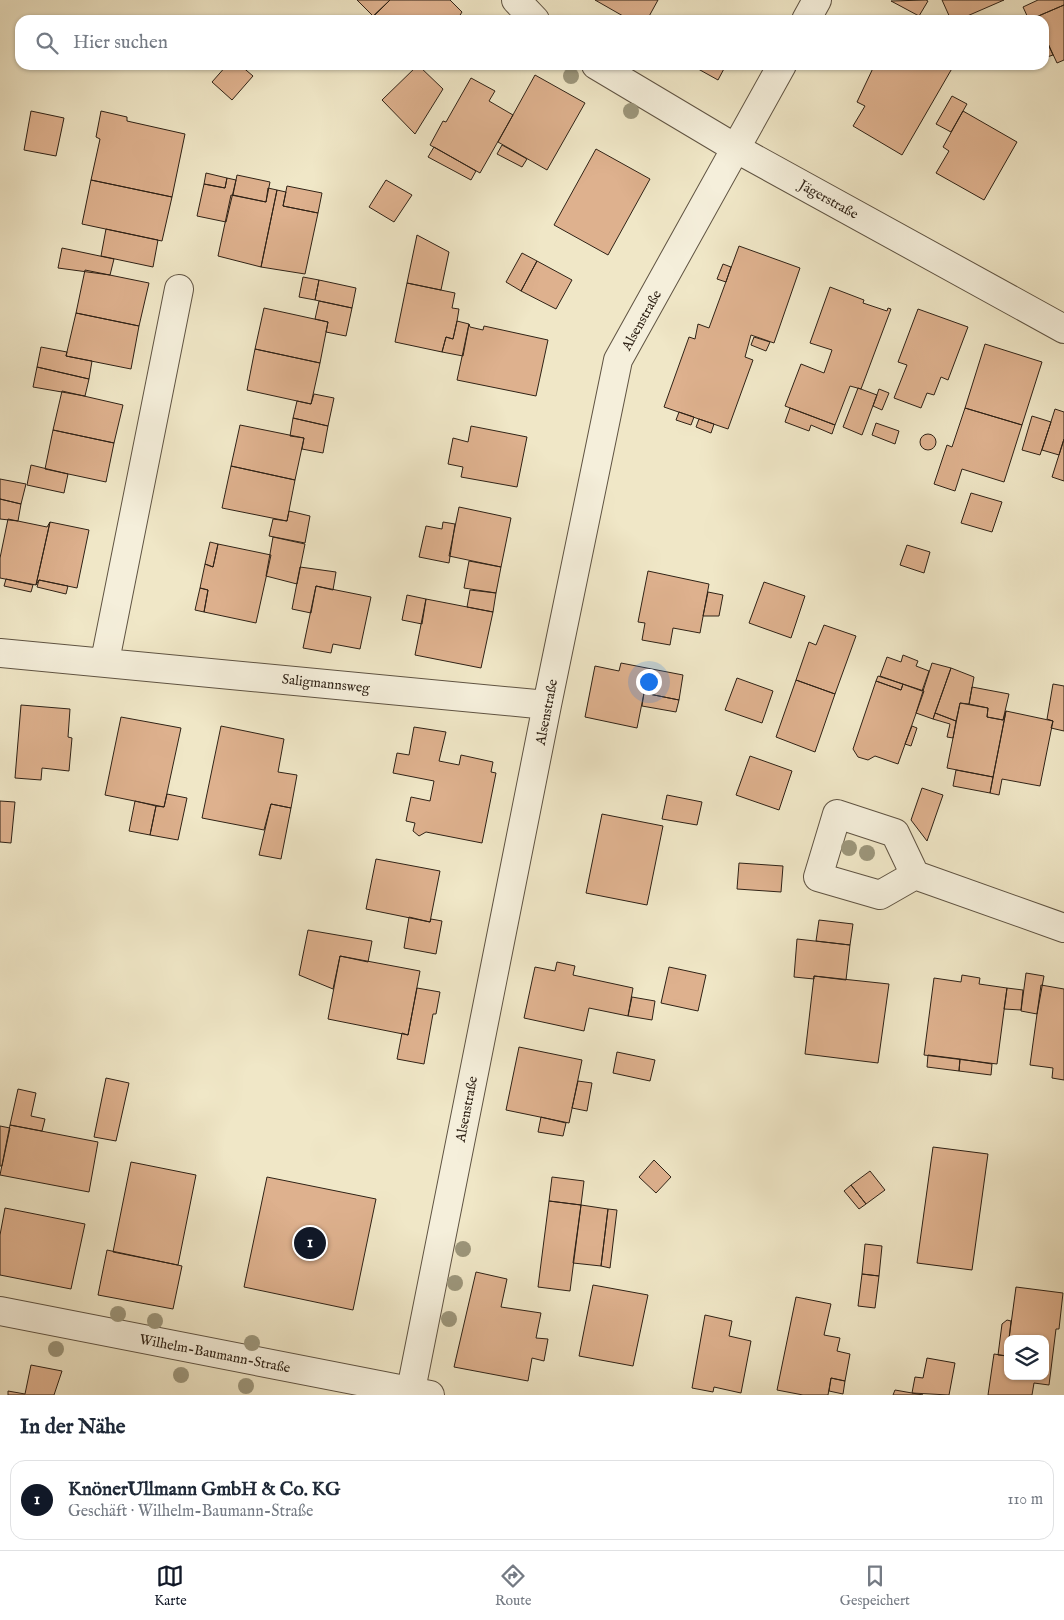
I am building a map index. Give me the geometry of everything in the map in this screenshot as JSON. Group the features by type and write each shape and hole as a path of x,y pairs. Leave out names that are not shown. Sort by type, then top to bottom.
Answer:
{"street":[{"path":"516,0 531,15"},
{"path":"808,15 816,0"},
{"name":"Jägerstraße","path":"604,70 737,148 1064,329"},
{"name":"Alsenstraße","path":"416,1394 547,705 618,360 779,70"},
{"path":"105,661 178,289"},
{"name":"Saligmannsweg","path":"0,653 105,661 547,705"},
{"path":"915,875 1064,928"},
{"name":"Wilhelm-Baumann-Straße","path":"0,1312 416,1394"}],"building":[{"path":"357,0 390,0 374,15"},
{"path":"390,0 450,0 462,12 460,15 375,15"},
{"path":"595,0 658,0 650,15 621,15"},
{"path":"942,0 1004,0 970,15 949,15"},
{"path":"1038,0 1064,0 1064,5 1041,15 1027,15 1023,7"},
{"path":"891,1 928,1 920,15 917,15"},
{"path":"1064,5 1064,60 1057,63 1049,46 1049,15 1041,15"},
{"path":"1049,46 1053,55 1049,56"},
{"path":"223,70 246,70 253,76 232,100 212,82"},
{"path":"413,70 423,70 443,89 415,134 382,100"},
{"path":"700,70 723,70 718,80"},
{"path":"872,70 951,70 902,155 853,126 865,106 857,102"},
{"path":"535,75 585,103 547,170 498,142"},
{"path":"471,78 495,91 489,101 513,115 480,173 430,145 443,121 446,122"},
{"path":"952,96 967,104 951,132 936,124"},
{"path":"31,111 64,118 56,156 24,150"},
{"path":"101,111 127,117 127,121 185,134 172,197 91,180 100,139 96,137"},
{"path":"963,111 1017,142 984,200 936,173 949,151 943,147"},
{"path":"502,145 527,159 522,167 497,154"},
{"path":"434,147 476,171 471,180 428,157"},
{"path":"596,149 650,179 608,255 554,225"},
{"path":"206,173 227,178 225,188 204,184"},
{"path":"237,175 270,182 266,202 233,195"},
{"path":"227,178 236,180 226,222 197,216 204,184 225,188"},
{"path":"91,180 172,197 162,241 82,224"},
{"path":"386,180 412,195 394,222 369,207"},
{"path":"287,186 322,193 318,213 283,206"},
{"path":"268,188 277,190 261,267 218,256 231,195 266,202"},
{"path":"277,190 286,192 283,206 318,213 305,274 261,267"},
{"path":"106,229 158,240 153,267 101,256"},
{"path":"417,235 449,252 441,290 407,283"},
{"path":"739,246 800,268 774,343 751,335 745,357 753,360 728,429 664,407 689,337 695,339 698,324 709,328"},
{"path":"62,248 114,259 110,275 58,268"},
{"path":"522,253 537,261 521,291 506,282"},
{"path":"537,261 572,280 556,309 521,291"},
{"path":"723,264 731,267 726,282 717,279"},
{"path":"85,270 149,283 139,326 76,313"},
{"path":"303,277 319,280 315,300 299,297"},
{"path":"319,280 356,288 352,308 315,300"},
{"path":"407,283 455,293 452,308 459,309 457,321 453,339 446,337 442,352 395,342"},
{"path":"830,287 864,300 863,303 887,311 888,308 891,309 861,389 850,386 835,425 785,406 801,364 824,373 832,350 810,343"},
{"path":"319,301 352,308 346,336 326,332 328,322 315,319"},
{"path":"264,308 328,322 320,363 255,349"},
{"path":"918,309 968,327 948,380 941,377 934,395 927,393 921,408 894,398 907,365 898,362"},
{"path":"76,313 139,326 131,369 66,356"},
{"path":"457,321 469,324 463,356 442,352 446,337 453,339"},
{"path":"469,324 470,327 483,330 484,326 548,340 536,396 457,380"},
{"path":"754,337 770,342 766,351 751,345"},
{"path":"985,344 1042,362 1022,425 965,408"},
{"path":"41,347 67,352 66,356 92,361 89,379 37,367"},
{"path":"255,349 320,363 311,404 247,390"},
{"path":"37,367 89,379 85,396 33,387"},
{"path":"858,388 877,395 862,435 843,427"},
{"path":"879,389 889,393 882,410 873,406"},
{"path":"62,391 123,405 114,443 53,430"},
{"path":"314,394 334,398 328,426 293,418 297,401 311,404"},
{"path":"790,408 835,425 832,434 811,425 809,431 785,422"},
{"path":"965,408 1022,425 1004,482 962,469 955,491 934,484 947,445 952,447"},
{"path":"1055,409 1064,412 1064,439 1059,455 1042,450"},
{"path":"679,412 694,417 691,425 676,420"},
{"path":"1032,416 1051,422 1040,455 1022,450"},
{"path":"293,418 328,426 323,453 302,449 304,438 290,436"},
{"path":"699,419 714,424 711,433 696,427"},
{"path":"876,423 899,431 895,444 872,435"},
{"path":"240,425 304,438 295,480 231,466"},
{"path":"471,426 527,437 517,487 461,477 463,467 448,464 453,438 468,442"},
{"path":"53,430 114,443 106,482 45,469"},
{"path":"925,434 931,434 936,439 934,448 925,450 920,445 920,439"},
{"path":"1064,439 1064,481 1052,477"},
{"path":"31,465 68,474 64,493 27,485"},
{"path":"231,466 295,480 287,521 222,508"},
{"path":"0,479 26,484 21,504 0,499"},
{"path":"971,493 1002,502 992,532 961,523"},
{"path":"0,499 21,504 18,521 0,519"},
{"path":"459,507 511,518 501,567 449,556"},
{"path":"289,511 310,516 305,543 269,536 273,519 287,521"},
{"path":"8,519 47,527 50,522 36,585 0,578 0,558"},
{"path":"50,522 89,530 77,588 39,580 36,585"},
{"path":"443,522 455,524 449,563 419,557 426,526 442,529"},
{"path":"273,537 305,544 297,584 266,576"},
{"path":"210,542 218,544 213,567 205,564"},
{"path":"218,544 271,555 256,623 204,612 208,590 200,588 205,564 213,567"},
{"path":"907,545 930,552 924,573 900,565"},
{"path":"469,561 501,567 496,593 464,588"},
{"path":"300,567 336,572 333,590 316,586 311,613 292,609"},
{"path":"648,571 709,584 700,633 673,628 670,645 642,640 645,623 638,622"},
{"path":"6,579 33,585 31,592 4,586"},
{"path":"39,580 68,586 66,594 37,587"},
{"path":"764,582 805,596 791,638 749,623"},
{"path":"316,586 371,597 360,649 333,644 331,653 303,648"},
{"path":"200,588 208,590 204,612 195,610"},
{"path":"470,590 496,593 493,612 467,607"},
{"path":"708,592 723,595 719,616 703,616"},
{"path":"407,595 426,599 422,624 402,620"},
{"path":"426,599 493,612 481,668 415,655"},
{"path":"824,625 856,636 835,694 796,680 809,642 816,645"},
{"path":"903,655 918,661 916,666 929,671 922,691 880,676 887,657 901,662"},
{"path":"621,663 683,675 679,700 644,693 637,728 585,717 595,666 619,671"},
{"path":"932,663 951,668 933,719 916,713"},
{"path":"951,668 974,677 969,704 960,703 956,721 935,713"},
{"path":"878,676 903,684 901,690 876,681"},
{"path":"737,678 773,691 762,723 725,710"},
{"path":"796,680 835,694 815,752 776,737"},
{"path":"876,681 901,690 903,684 924,691 898,764 875,756 868,760 858,757 853,749"},
{"path":"1053,684 1064,686 1064,731 1051,728 1053,721 1047,719"},
{"path":"972,687 1009,694 1003,720 987,717 988,708 969,704"},
{"path":"644,693 679,700 676,712 642,706"},
{"path":"960,703 988,708 987,717 1003,720 1006,711 993,777 947,768"},
{"path":"21,705 70,709 68,737 72,738 69,771 42,768 41,780 15,778"},
{"path":"1006,711 1053,721 1040,786 1002,779 999,795 990,793"},
{"path":"935,713 956,721 953,738 947,737 950,724 933,719"},
{"path":"121,717 181,728 164,807 105,795"},
{"path":"221,726 284,739 278,772 297,775 291,808 271,804 264,830 202,818"},
{"path":"912,726 917,728 911,746 905,744"},
{"path":"414,727 446,732 439,761 459,765 461,755 493,762 491,772 496,773 482,843 426,832 419,836 413,831 415,823 406,821 411,797 430,801 434,781 393,773 397,753 409,755"},
{"path":"750,756 792,771 779,810 736,795"},
{"path":"956,770 993,777 990,793 953,786"},
{"path":"922,788 943,795 927,841 911,820"},
{"path":"167,794 187,798 178,840 150,835 156,806 164,807"},
{"path":"667,795 702,802 697,825 662,819"},
{"path":"0,801 15,802 11,843 0,842"},
{"path":"135,801 156,806 150,835 129,831"},
{"path":"271,804 291,808 281,859 259,855"},
{"path":"602,814 663,826 647,905 586,893"},
{"path":"376,859 440,871 430,922 366,909"},
{"path":"739,863 783,866 781,892 737,889"},
{"path":"409,917 430,922 431,919 442,921 436,954 404,948"},
{"path":"819,920 853,924 850,945 816,941"},
{"path":"308,930 372,941 368,962 340,956 333,989 299,975"},
{"path":"797,939 850,945 846,980 814,976 814,979 794,977"},
{"path":"340,956 420,971 408,1035 328,1019"},
{"path":"557,962 575,966 573,975 633,988 628,1016 589,1008 584,1031 524,1018 535,967 555,971"},
{"path":"669,967 706,975 698,1011 661,1003"},
{"path":"1026,973 1044,976 1037,1014 1021,1011"},
{"path":"962,975 980,978 979,984 1007,988 997,1064 924,1055 934,978 961,982"},
{"path":"814,976 889,984 878,1063 805,1054"},
{"path":"1041,985 1064,989 1064,1080 1052,1078 1053,1068 1030,1065"},
{"path":"417,988 440,992 436,1014 433,1014 424,1064 397,1059 402,1033 408,1035"},
{"path":"1007,988 1023,990 1021,1010 1004,1009"},
{"path":"632,997 655,1001 652,1020 628,1016"},
{"path":"519,1047 582,1060 569,1123 506,1110"},
{"path":"617,1052 655,1060 650,1081 613,1073"},
{"path":"928,1055 960,1059 959,1071 927,1067"},
{"path":"960,1059 992,1064 991,1075 959,1071"},
{"path":"106,1078 129,1083 116,1141 94,1137"},
{"path":"578,1081 592,1083 587,1111 572,1108"},
{"path":"18,1089 36,1093 31,1116 45,1119 42,1131 10,1125"},
{"path":"541,1117 566,1123 563,1136 538,1132"},
{"path":"10,1125 98,1142 89,1192 0,1175"},
{"path":"0,1126 10,1128 2,1166 0,1166"},
{"path":"933,1147 988,1154 972,1270 917,1263"},
{"path":"654,1160 671,1177 656,1193 639,1177"},
{"path":"131,1162 196,1175 178,1265 113,1252"},
{"path":"870,1171 885,1190 866,1204 851,1185"},
{"path":"267,1177 376,1199 353,1310 244,1287"},
{"path":"552,1177 584,1181 581,1205 549,1201"},
{"path":"851,1185 866,1204 859,1209 844,1191"},
{"path":"549,1201 581,1205 570,1291 538,1287"},
{"path":"581,1205 608,1209 601,1266 573,1263"},
{"path":"5,1208 85,1224 71,1289 0,1275 0,1235"},
{"path":"608,1209 617,1210 610,1268 601,1266"},
{"path":"865,1244 882,1246 879,1276 862,1274"},
{"path":"107,1250 182,1266 173,1309 98,1295"},
{"path":"476,1272 507,1279 501,1307 541,1313 536,1338 548,1339 544,1361 532,1358 528,1381 454,1367"},
{"path":"862,1274 879,1276 875,1308 858,1306"},
{"path":"593,1285 648,1295 633,1366 579,1356"},
{"path":"1016,1287 1063,1293 1059,1329 1056,1329 1049,1385 1034,1383 1032,1395 988,1395 994,1354 1004,1356 1004,1380 1049,1380 1049,1335 1010,1335"},
{"path":"796,1297 831,1304 824,1335 840,1338 837,1351 850,1354 845,1381 831,1378 828,1395 803,1395 777,1390"},
{"path":"705,1315 732,1321 729,1336 751,1341 741,1393 714,1387 713,1392 692,1388"},
{"path":"1007,1320 1011,1321 1009,1335 1004,1335 1004,1356 998,1355 1002,1324"},
{"path":"927,1358 955,1363 949,1395 912,1393 915,1377 923,1378"},
{"path":"31,1365 62,1371 54,1395 8,1395 8,1391 25,1394"},
{"path":"831,1378 845,1381 843,1394 829,1391"},
{"path":"895,1390 912,1393 923,1395 893,1395"}],"place":[{"name":"KnönerUllmann GmbH & Co. KG","path":"310,1243"}]}
